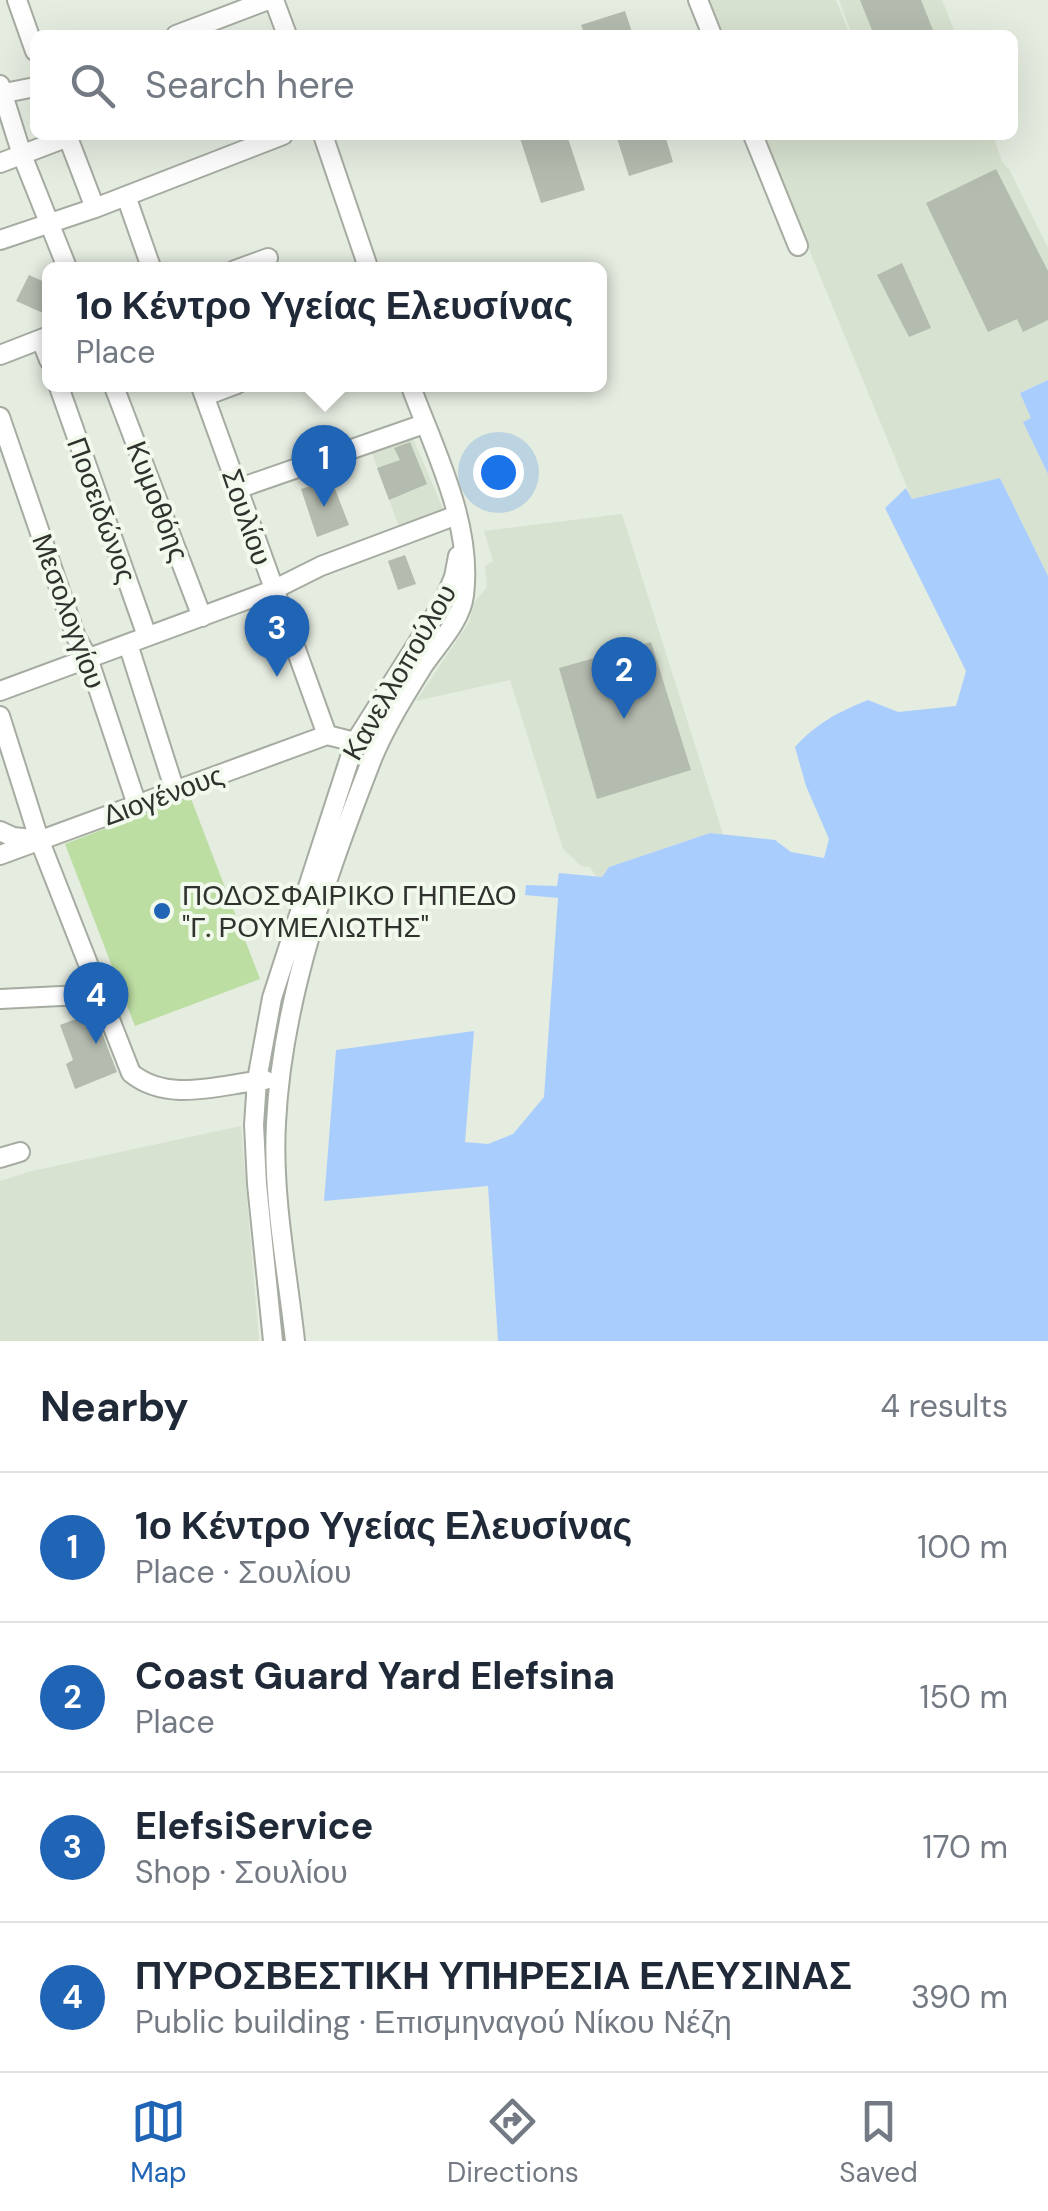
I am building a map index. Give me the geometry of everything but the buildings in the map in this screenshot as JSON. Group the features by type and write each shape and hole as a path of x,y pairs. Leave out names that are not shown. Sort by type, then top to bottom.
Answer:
{"street":[{"path":"17,0 30,37"},
{"path":"190,30 271,0 284,30"},
{"path":"698,0 710,30"},
{"path":"30,87 1,91 65,262"},
{"path":"0,163 58,140"},
{"path":"69,140 94,208"},
{"path":"0,240 270,140"},
{"path":"325,140 366,262"},
{"path":"754,140 798,246"},
{"path":"126,196 149,262"},
{"path":"257,262 268,258"},
{"path":"0,355 42,339"},
{"name":"Ποσειδώνος","path":"61,392 147,636"},
{"name":"Κυμοθόης","path":"117,392 202,618"},
{"name":"Σουλίου","path":"203,392 327,736"},
{"path":"413,392 461,536"},
{"name":"Μεσολογγίου","path":"0,418 137,805"},
{"path":"237,489 424,424"},
{"path":"0,691 202,618 322,566 457,515"},
{"name":"Κανελλοπούλου","path":"274,1341 254,1125 257,1080 272,998 355,742 449,591 461,536"},
{"name":"Κανελλοπούλου","path":"295,1341 277,1183 276,1125 291,1004 310,936 374,756 415,680 460,613 465,584 461,536"},
{"path":"128,644 175,791"},
{"path":"0,716 39,840 131,1073 142,1083 178,1090 280,1078"},
{"path":"327,736 355,742"},
{"name":"Διογένους","path":"0,855 327,736"},
{"path":"0,830 13,837 39,840"},
{"path":"0,999 102,994"},
{"path":"0,1158 20,1152"}],"shaded area":[{"path":"707,0 836,0 848,30 720,30"},
{"path":"839,0 942,0 954,30 850,30"},
{"path":"764,140 995,140 1002,162 1048,248 1048,380 1020,393 1048,453 1048,576 1000,478 912,499"},
{"path":"409,429 445,513 400,529 368,442"},
{"path":"622,514 723,834 710,833 609,867 602,877 596,876 590,867 581,866 563,849 510,680 416,701 470,621 472,605 487,587 485,566 493,561 484,531"},
{"path":"241,1126 259,1341 0,1341 0,1181"}],"green space":[{"name":"ΠΟΔΟΣΦΑΙΡΙΚΟ ΓΗΠΕΔΟ \"Γ. ΡΟΥΜΕΛΙΩΤΗΣ\"","path":"190,796 260,979 135,1026 65,844"}],"water":[{"path":"1048,380 1048,474 1023,422 1031,418 1020,393"},
{"path":"1000,478 1048,576 1048,1341 498,1341 488,1186 324,1201 336,1050 474,1031 465,1142 488,1144 513,1134 544,1097 558,898 525,895 526,885 557,886 559,873 602,877 609,867 710,833 775,840 791,852 824,858 829,839 806,786 795,747 828,719 868,700 898,712 956,706 966,671 885,508 906,488 912,499"}],"place":[{"name":"1ο Κέντρο Υγείας Ελευσίνας","path":"324,507"},
{"name":"ElefsiService","path":"277,677"},
{"name":"Coast Guard Yard Elefsina","path":"624,719"},
{"name":"ΠΟΔΟΣΦΑΙΡΙΚΟ ΓΗΠΕΔΟ \"Γ. ΡΟΥΜΕΛΙΩΤΗΣ\"","path":"162,911"},
{"name":"ΠΥΡΟΣΒΕΣΤΙΚΗ ΥΠΗΡΕΣΙΑ ΕΛΕΥΣΙΝΑΣ","path":"96,1044"}]}
